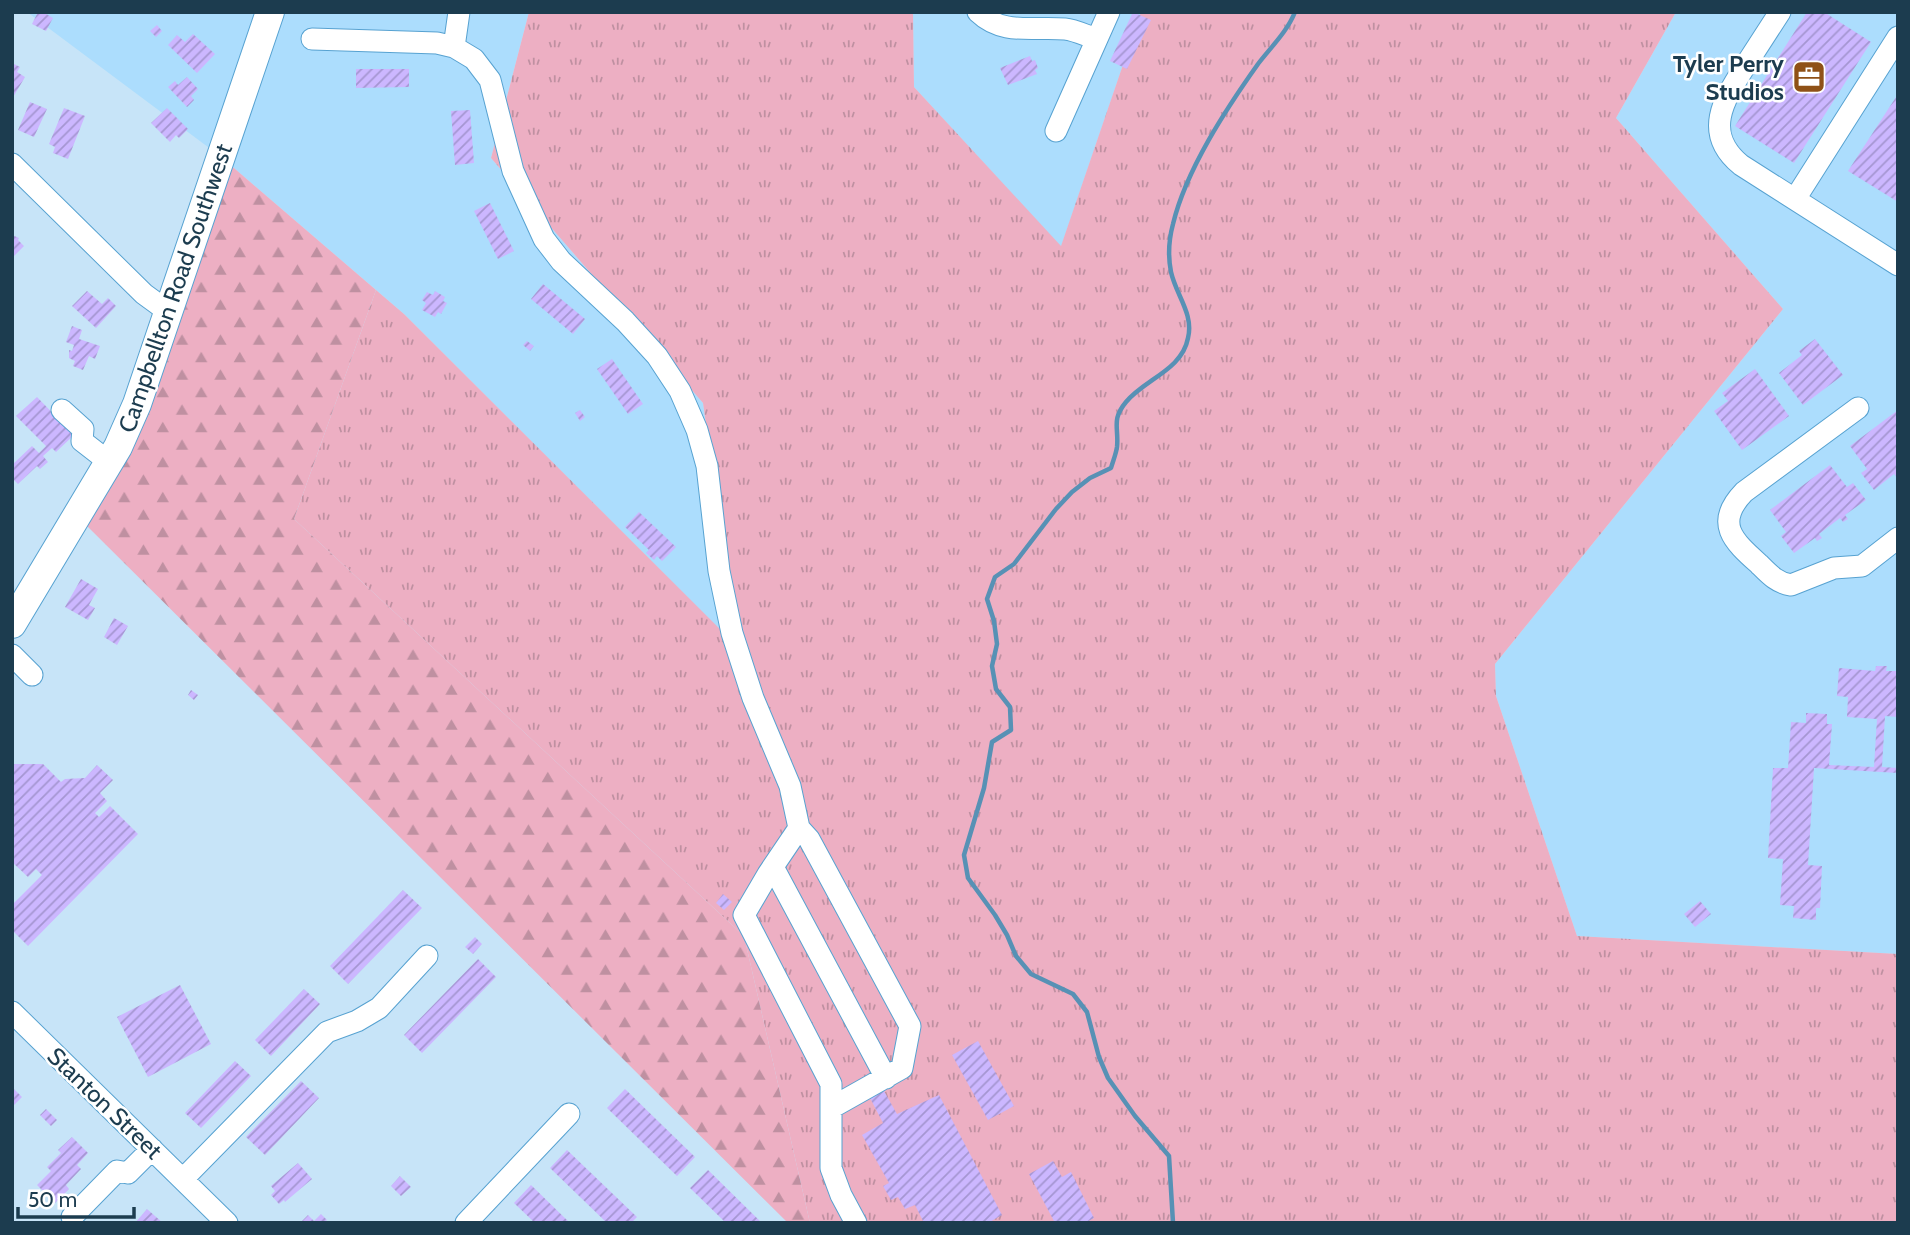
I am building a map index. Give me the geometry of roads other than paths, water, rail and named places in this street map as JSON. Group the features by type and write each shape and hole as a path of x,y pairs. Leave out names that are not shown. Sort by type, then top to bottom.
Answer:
{"main road":[{"name":"Campbellton Road Southwest","path":"12,624 20,591 109,462 137,404 170,313 263,15"}],"street":[{"path":"454,47 459,12"},
{"path":"978,12 1004,28 1067,29 1097,39"},
{"path":"1056,131 1109,12"},
{"path":"1780,12 1730,90 1721,109 1719,130 1722,140 1734,158 1898,265"},
{"path":"1795,199 1898,37"},
{"path":"312,39 437,43 454,47 474,59 490,80 513,170 544,239 561,261 625,321 657,356 680,391 697,429 707,466 719,571 732,633 753,698 792,792 799,828 809,839 910,1026 902,1068 831,1108"},
{"path":"12,164 144,295 170,313"},
{"path":"1858,408 1744,492 1728,518 1731,534 1740,547 1776,580 1791,585 1834,568 1862,566 1898,538"},
{"path":"62,410 83,429 82,441 109,462"},
{"path":"12,655 32,675"},
{"path":"799,828 744,915 831,1084 831,1168 856,1223"},
{"path":"773,867 886,1078"},
{"path":"183,1179 327,1032 356,1021 379,1008 427,956"},
{"name":"Stanton Street","path":"12,1012 65,1052 152,1149 227,1223"},
{"path":"466,1223 569,1114"},
{"path":"72,1217 117,1171 128,1173 152,1149"}],"waterway":[{"path":"1173,1223 1169,1156 1135,1116 1108,1078 1099,1057 1087,1012 1073,994 1031,974 1016,956 995,915 968,878 964,855 984,788 992,742 1011,730 1010,707 996,689 992,666 997,644 987,599 995,577 1014,564 1072,492 1090,478 1111,468 1117,447 1117,419 1121,408 1134,394 1171,366 1184,349 1189,321 1173,280 1169,254 1179,203 1220,120 1283,33 1295,12"}],"place":[{"name":"Tyler Perry Studios","path":"1809,77"}]}
